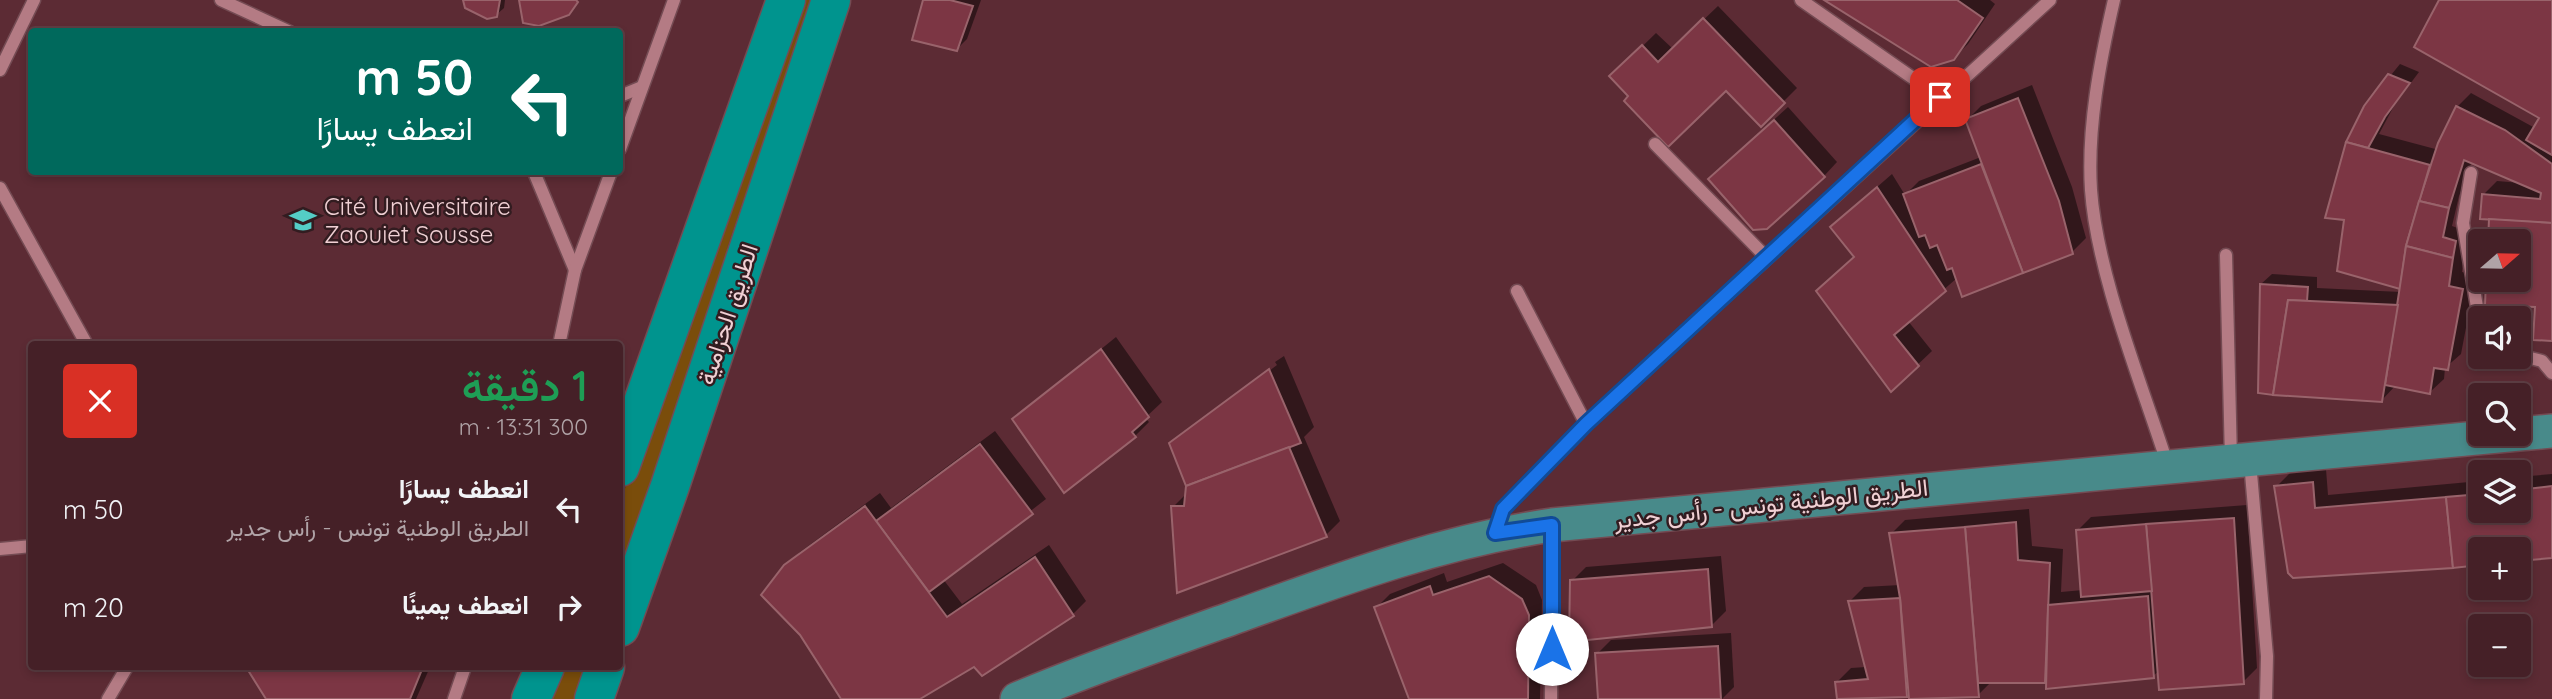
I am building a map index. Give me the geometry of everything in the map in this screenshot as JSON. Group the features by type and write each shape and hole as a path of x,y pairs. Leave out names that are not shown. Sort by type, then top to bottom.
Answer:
{"highway":[{"name":"الطريق الحزامية","path":"623,459 786,0"},
{"name":"الطريق الحزامية","path":"623,619 670,486 831,0"},
{"path":"531,699 544,670"},
{"path":"594,699 604,670"}],"main road":[{"name":"الطريق الوطنية تونس - رأس جدير","path":"1017,699 1322,585 1402,558 1495,533 1552,525 2552,431"}],"street":[{"path":"0,70 34,0"},
{"path":"221,0 281,28"},
{"path":"623,141 674,0"},
{"path":"1801,0 1940,97"},
{"path":"1495,533 1503,509 1586,424 1940,97 2050,0"},
{"path":"2114,1 2102,52 2091,190 2102,254 2168,466"},
{"path":"623,95 642,87"},
{"path":"1655,144 1767,258"},
{"path":"2471,173 2463,223 2477,306"},
{"path":"535,175 575,270"},
{"path":"560,341 575,270 610,175"},
{"path":"0,188 85,341"},
{"path":"2226,255 2240,459 2267,656 2266,699"},
{"path":"1517,290 1586,424"},
{"path":"2531,358 2542,361 2552,373"},
{"path":"1552,525 1552,699"},
{"path":"0,549 28,546"},
{"path":"108,699 125,670"},
{"path":"454,699 465,670"}],"shaded area":[{"path":"803,0 811,0 728,246 713,312 623,575 623,493 697,308"},
{"path":"554,670 589,670 579,699 540,699"}],"building":[{"path":"463,0 500,0 497,17 487,19 465,8"},
{"path":"519,0 578,2 569,15 539,26 523,23"},
{"path":"923,0 950,0 973,6 957,51 912,40"},
{"path":"1824,0 1957,0 1983,18 1954,60 1931,67"},
{"path":"2439,0 2552,0 2552,155 2526,140 2539,118 2414,47"},
{"path":"1703,18 1785,103 1761,127 1726,91 1668,147 1624,101 1628,96 1609,76 1642,45 1658,62"},
{"path":"2388,74 2410,83 2385,117 2368,148 2346,142 2364,106"},
{"path":"2018,98 2059,201 2073,254 2023,273 1965,119"},
{"path":"2456,106 2505,130 2552,164 2552,223 2480,219 2482,194 2540,199 2541,193 2464,160 2449,208 2419,201 2438,143"},
{"path":"1774,120 1825,177 1767,229 1753,230 1708,179"},
{"path":"2346,142 2430,165 2406,246 2400,289 2337,271 2344,220 2325,218"},
{"path":"1981,164 2023,273 1962,297 1952,268 1947,270 1937,245 1930,248 1925,235 1919,237 1903,194"},
{"path":"1877,187 1946,291 1894,335 1919,366 1891,392 1816,291 1854,257 1830,227"},
{"path":"2419,201 2449,208 2443,237 2456,241 2453,258 2406,246"},
{"path":"2489,219 2552,223 2552,341 2533,340 2535,307 2485,305 2486,292 2531,292 2531,229 2489,229"},
{"path":"2406,246 2453,258 2449,286 2463,289 2448,370 2434,368 2430,394 2385,385"},
{"path":"2260,284 2308,287 2307,301 2288,300 2273,395 2258,393"},
{"path":"2288,300 2398,305 2382,402 2273,395"},
{"path":"1101,349 1149,417 1132,432 1136,437 1064,493 1012,419"},
{"path":"1269,369 1301,443 1186,486 1169,443"},
{"path":"980,444 1033,514 929,592 876,521"},
{"path":"1289,447 1327,537 1177,593 1171,506 1184,506 1186,486"},
{"path":"2313,482 2315,508 2446,497 2453,568 2293,578 2288,573 2274,486"},
{"path":"2552,486 2552,558 2531,560 2531,537 2468,537 2468,566 2453,568 2446,497 2468,495 2468,523 2531,523 2531,488"},
{"path":"865,506 947,617 1035,557 1074,616 982,676 974,667 920,699 841,699 800,635 761,595 784,565"},
{"path":"2234,518 2244,684 2159,690 2146,524"},
{"path":"2016,522 2018,560 2050,563 2045,683 1978,683 1965,527"},
{"path":"2146,524 2152,591 2081,597 2076,530"},
{"path":"1965,527 1979,697 1909,699 1900,598 1889,533"},
{"path":"1708,569 1712,627 1569,642 1570,580"},
{"path":"1489,576 1522,599 1529,615 1528,699 1409,699 1374,607 1430,586 1433,595"},
{"path":"2148,596 2154,678 2046,689 2048,605"},
{"path":"1900,598 1907,697 1837,699 1835,682 1868,679 1848,601"},
{"path":"1718,646 1721,699 1598,699 1595,653"},
{"path":"248,670 422,670 410,699 266,699"}],"place":[{"name":"Cité Universitaire Zaouiet Sousse","path":"303,220"}],"route":[{"path":"1552,649 1552,525 1495,533 1503,509 1586,424 1940,97"}]}
